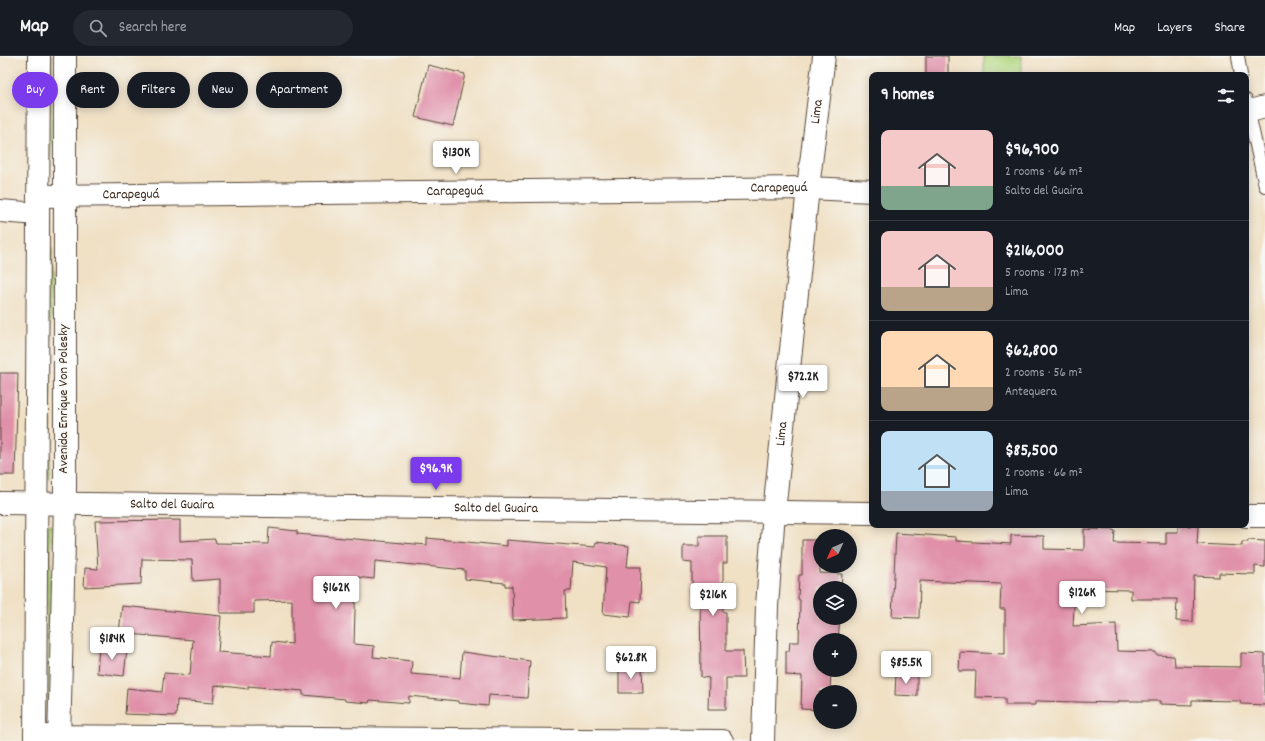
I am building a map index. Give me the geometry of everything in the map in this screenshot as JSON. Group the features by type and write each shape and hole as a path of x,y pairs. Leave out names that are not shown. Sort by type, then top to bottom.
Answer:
{"street":[{"name":"Avenida Enrique Von Polesky","path":"35,739 39,56"},
{"name":"Avenida Enrique Von Polesky","path":"59,739 65,503 63,196 65,56"},
{"name":"Lima","path":"763,741 767,606 774,512 808,188 824,56"},
{"name":"Carapeguá","path":"0,211 38,205 63,196 808,188 869,191"},
{"name":"Salto del Guaira","path":"0,503 869,513"},
{"path":"1249,516 1265,516"},
{"path":"35,739 722,741"}],"lane":[{"path":"1238,56 1241,72"},
{"path":"1251,108 1265,186"}],"green space":[{"path":"48,56 52,56 52,72 48,72"},
{"path":"984,56 1021,56 1021,72 984,72"},
{"path":"48,108 52,108 51,164 48,166"},
{"path":"49,247 52,248 49,478 47,478 48,249"},
{"path":"48,524 51,525 50,699 47,698"}],"building":[{"path":"926,56 948,56 948,72 926,72"},
{"path":"428,65 465,74 453,126 415,117"},
{"path":"0,373 18,373 15,475 0,475"},
{"path":"180,520 180,541 215,539 216,543 268,544 269,528 297,531 297,534 427,545 427,538 507,546 507,540 595,547 596,542 629,546 627,567 641,567 640,602 632,601 630,617 603,614 606,567 573,562 571,591 565,591 566,618 513,620 512,586 505,586 505,583 465,579 465,570 375,561 374,579 356,577 354,644 374,646 373,657 412,661 411,674 460,678 462,652 530,661 527,698 489,695 488,706 409,696 409,703 370,700 369,703 303,695 303,691 248,686 248,689 215,685 213,703 177,700 176,716 125,714 127,688 162,692 164,673 190,675 193,640 119,633 122,606 221,616 218,652 271,656 272,642 292,644 292,600 254,601 254,613 220,613 220,579 193,581 192,560 142,559 141,584 84,587 85,568 98,569 95,521"},
{"path":"1178,528 1198,528 1197,544 1242,546 1242,542 1248,542 1248,540 1265,541 1265,567 1255,566 1255,574 1219,573 1219,577 1194,576 1193,622 1176,621 1177,599 1131,599 1131,590 1075,589 1073,626 1116,624 1117,651 1156,652 1156,655 1174,656 1175,666 1241,667 1241,653 1265,654 1265,705 1241,704 1240,701 1192,700 1192,705 1160,704 1160,701 1119,701 1119,703 1038,701 1035,702 1035,705 1005,705 1005,698 975,697 976,671 959,671 960,652 1005,654 1005,609 1000,609 1001,584 920,581 919,618 892,617 896,533 956,537 956,541 1011,544 1011,535 1044,536 1044,549 1084,550 1084,529 1113,530 1115,531 1114,543 1166,544 1166,532 1178,532"},
{"path":"699,536 727,536 727,563 723,563 723,612 726,612 726,651 743,651 744,678 726,678 726,709 708,709 709,678 701,677 700,597 692,597 692,563 683,562 683,546 699,546"},
{"path":"802,540 813,540 813,573 842,574 842,581 813,581 813,625 839,625 839,633 813,633 813,677 831,677 830,685 813,685 813,710 801,709 802,676 786,675 786,651 789,651 790,642 799,642 799,575 802,575"},
{"path":"99,646 127,649 124,676 97,673"},
{"path":"619,667 642,667 643,693 619,693"},
{"path":"896,673 917,674 917,696 895,695"}]}
